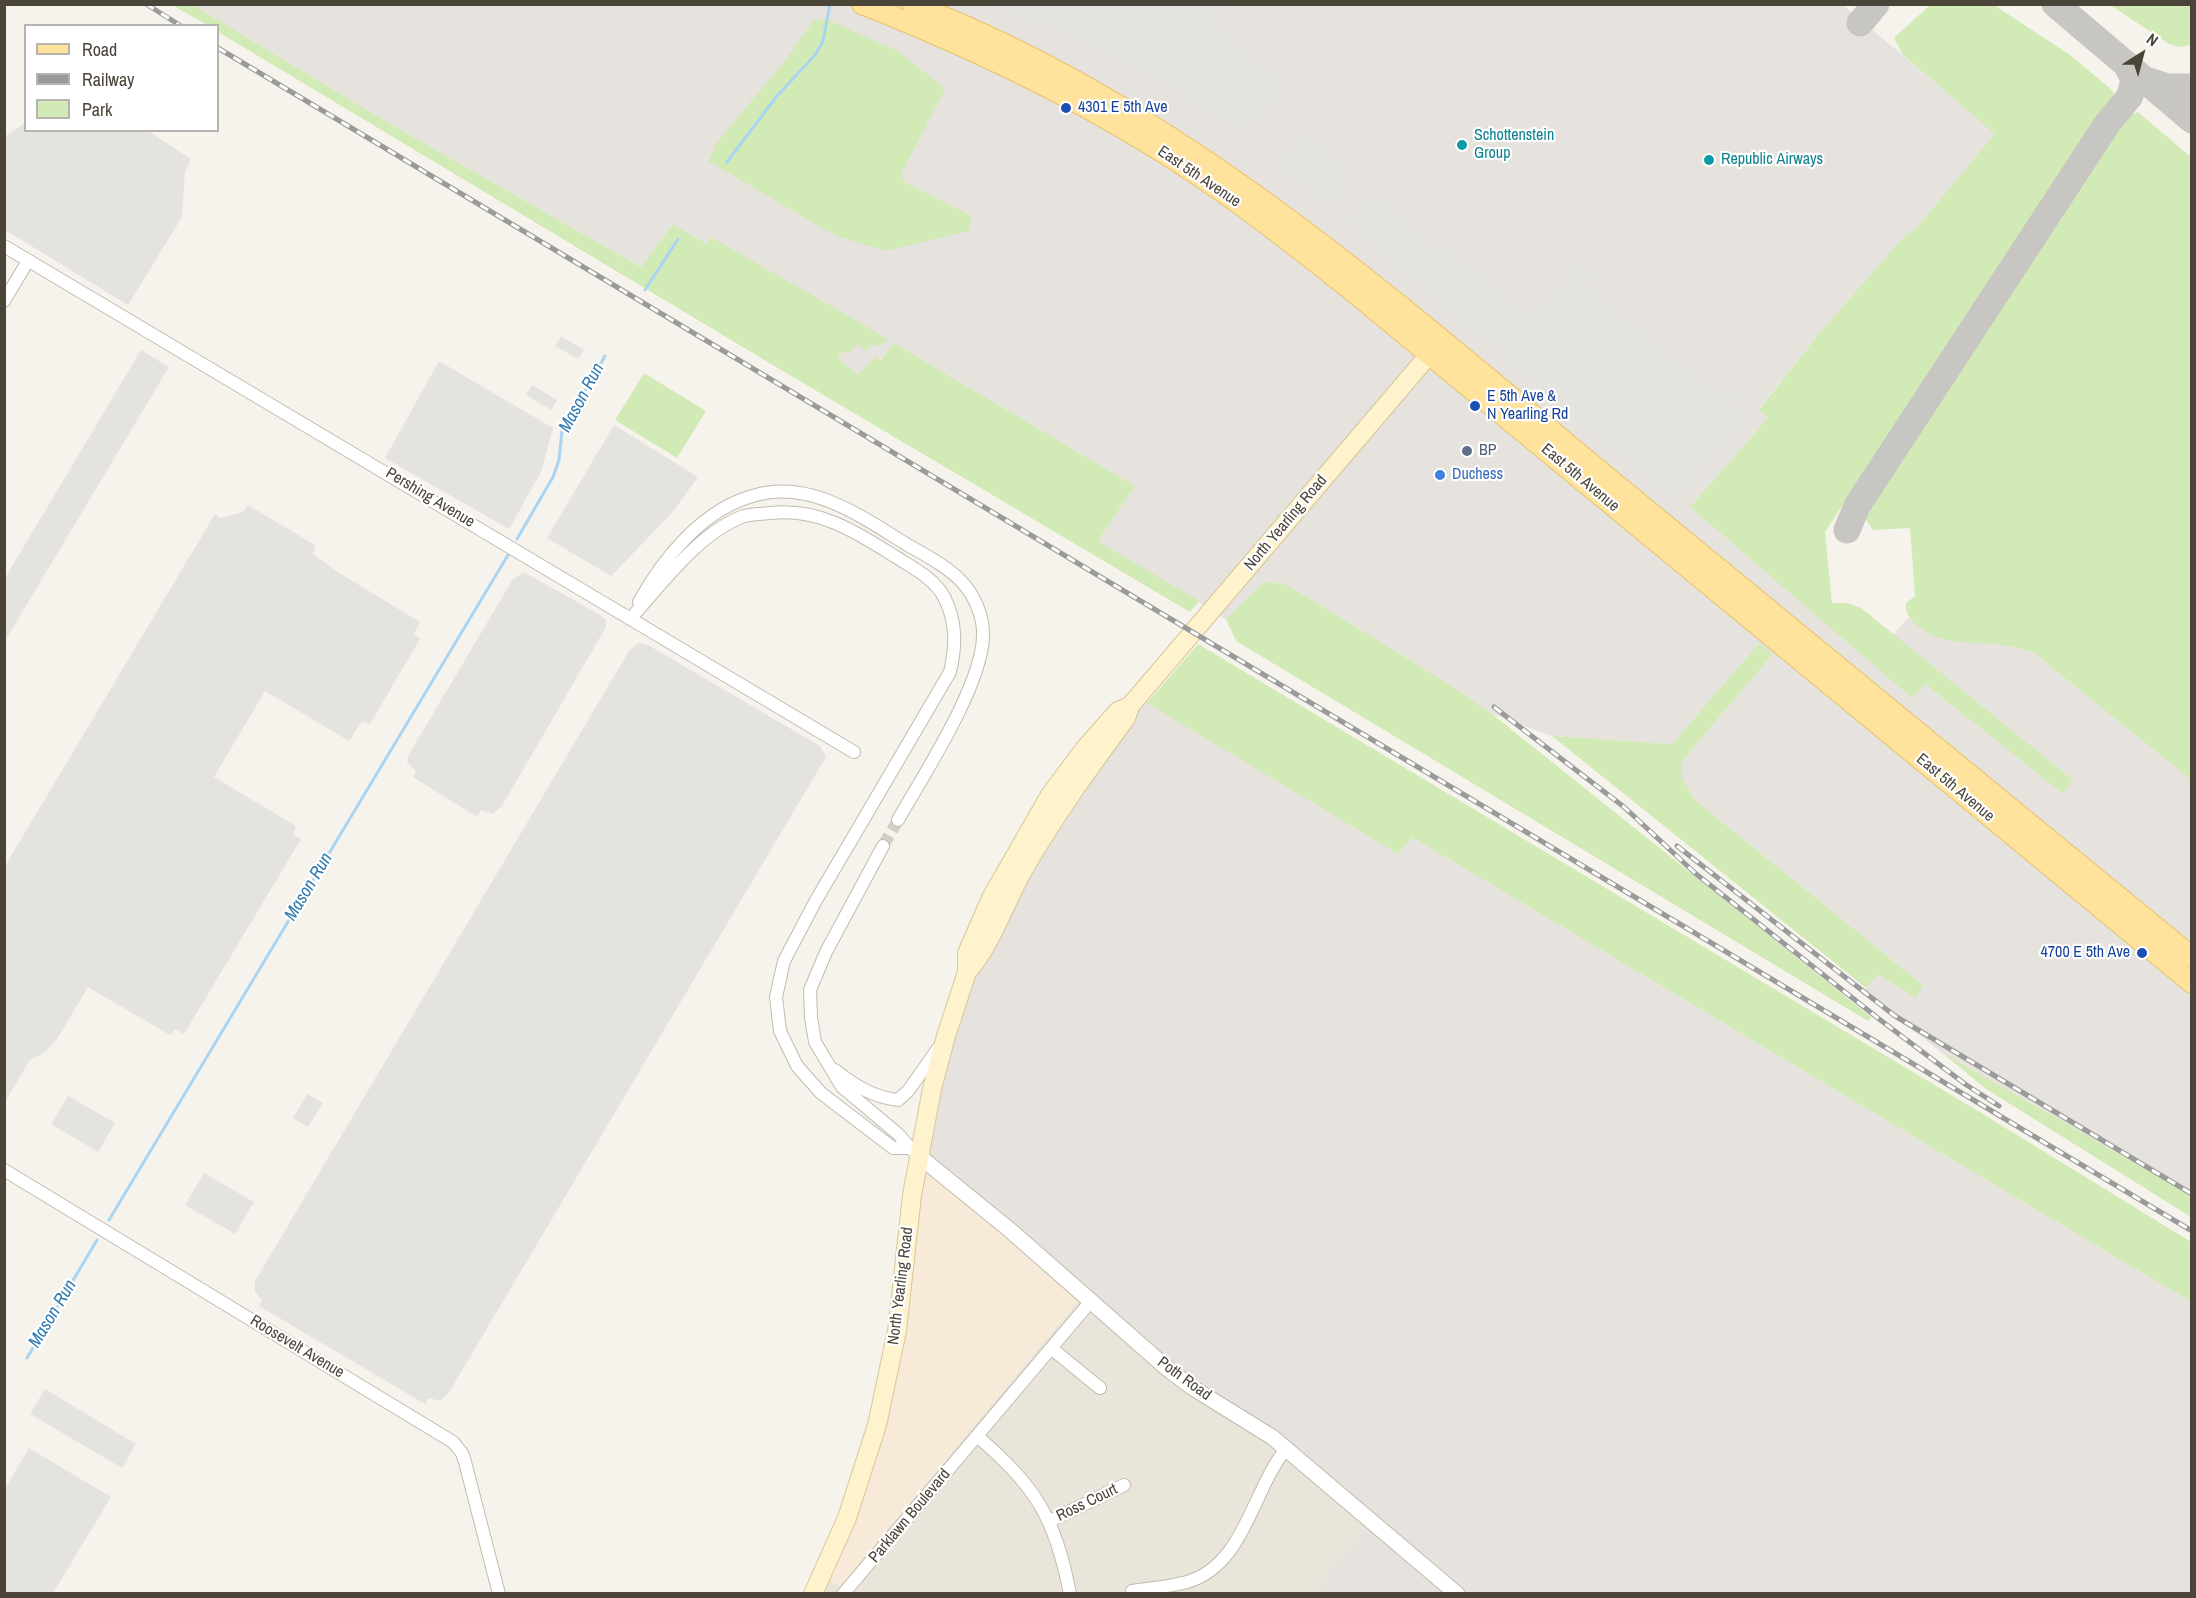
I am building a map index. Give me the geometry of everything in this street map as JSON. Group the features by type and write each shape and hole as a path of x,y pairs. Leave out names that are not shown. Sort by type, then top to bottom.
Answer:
{"main road":[{"name":"East 5th Avenue","path":"862,4 1004,64 1069,98 1171,158 1275,231 1436,348 2192,957"},
{"name":"East 5th Avenue","path":"912,4 1044,66 1187,147 1308,232 1436,348 2192,983"},
{"name":"North Yearling Road","path":"815,1593 854,1500 886,1385 897,1331 912,1195 914,1152 946,1036 967,972 967,953 976,932 1024,838 1086,747 1118,711 1130,706 1436,348"}],"street":[{"name":"Pershing Avenue","path":"4,246 854,752"},
{"path":"4,301 28,261"},
{"path":"630,619 654,575 709,516 757,494 780,491 829,501 845,507 940,564 963,583 978,606 983,633 981,657 969,689 898,820"},
{"path":"630,619 692,553 720,528 745,516 780,512 806,513 831,519 924,575 944,595 953,618 956,646 950,672 815,902 784,961 776,997 780,1031 796,1066 820,1093 893,1148 914,1152"},
{"path":"883,846 826,952 810,990 815,1042 842,1087 898,1134 914,1152"},
{"path":"829,1065 860,1088 880,1098 898,1100 930,1062 946,1036"},
{"name":"Poth Road","path":"914,1152 1011,1231 1181,1380 1250,1422 1286,1449 1457,1593"},
{"name":"Roosevelt Avenue","path":"4,1170 453,1443 462,1453 465,1462 499,1593"},
{"name":"Parklawn Boulevard","path":"843,1593 1090,1302"},
{"path":"1051,1348 1100,1388"},
{"path":"977,1436 1023,1480 1050,1521 1064,1564 1070,1593"},
{"path":"1132,1591 1186,1582 1214,1568 1231,1550 1264,1481 1286,1449"},
{"name":"Ross Court","path":"1050,1521 1124,1485"}],"shaded area":[{"path":"193,5 1843,5 1996,134 1912,233 1909,232 1817,336 1759,409 1768,418 1690,507 1912,697 1925,684 2062,793 2073,780 1893,635 1909,617 1927,632 2009,645 2034,653 2191,780 2191,1195 1941,1052 1863,992 1878,973 1916,998 1923,985 1695,800 1682,777 1682,761 1773,654 1759,643 1672,744 1552,736 1492,714 1444,681 1284,583 1264,582 1226,619 1098,541 1135,486 894,343 879,361 874,358 858,376 838,358 843,351 711,237 707,244 673,224 641,267 389,123"},
{"path":"993,5 1222,5 1211,18 1292,88 1247,140 1167,89"},
{"path":"24,124 24,132 150,132 191,159 185,171 182,217 128,305 5,230 5,136"},
{"path":"1301,126 1360,176 1328,213 1273,166 1281,157 1277,154"},
{"path":"1372,187 1442,249 1448,243 1529,313 1579,254 1601,272 1591,284 1721,394 1725,395 1732,387 1745,398 1738,406 1751,417 1675,506 1493,356 1498,349 1487,341 1481,347 1342,224"},
{"path":"561,336 584,350 578,359 555,346"},
{"path":"141,350 169,367 5,641 5,578"},
{"path":"439,361 553,428 541,472 509,529 385,458"},
{"path":"532,385 557,400 551,410 526,395"},
{"path":"614,425 698,477 671,514 611,576 547,538"},
{"path":"248,505 315,545 313,554 341,574 420,622 414,634 420,639 370,724 362,721 349,741 265,691 214,777 296,826 293,835 301,839 184,1034 175,1029 170,1035 88,987 57,1039 45,1052 30,1060 5,1102 5,866 215,514 220,518 243,512"},
{"path":"524,572 600,615 606,620 606,627 502,806 493,814 481,810 477,817 413,777 416,771 407,762 408,756 513,579"},
{"path":"638,643 648,645 820,746 826,757 448,1394 440,1401 429,1398 425,1404 259,1306 262,1300 255,1292 255,1281 629,651"},
{"path":"1138,697 1398,854 1412,837 2191,1302 2191,1593 1312,1593 1373,1520 1204,1393 919,1159 935,1069 1010,873"},
{"path":"307,1094 323,1103 308,1127 293,1118"},
{"path":"68,1096 115,1123 98,1152 51,1124"},
{"path":"919,1159 1082,1296 841,1586 821,1578 880,1414"},
{"path":"204,1173 254,1202 235,1234 185,1205"},
{"path":"1082,1296 1373,1520 1312,1593 814,1594 821,1578 841,1586"},
{"path":"45,1389 136,1444 122,1468 30,1414"},
{"path":"29,1448 111,1497 53,1593 5,1593 5,1489"}],"green space":[{"path":"172,5 193,5 389,123 641,267 673,224 707,244 711,237 888,339 880,346 872,345 866,351 857,344 848,354 843,351 838,358 858,375 875,357 880,361 894,343 1135,486 1098,541 1199,601 1190,612 219,33 219,24 205,24"},
{"path":"1930,5 1994,5 2070,55 2113,91 2113,96 1825,532 1832,603 1848,603 1861,608 2073,780 2063,794 1925,684 1912,698 1690,507 1768,418 1759,410 1817,336 1909,231 1912,233 1995,134 1903,55 1894,38"},
{"path":"2110,5 2191,5 2191,45 2179,47 2169,44"},
{"path":"826,19 899,52 945,89 901,174 905,182 972,216 968,231 886,251 836,236 708,161 718,141 784,62 814,20"},
{"path":"2138,112 2191,157 2191,780 2034,653 2011,646 1947,640 1919,627 1906,610 1906,603 1915,596 1910,528 1873,530 1865,518 2128,116"},
{"path":"644,373 706,411 677,458 615,420"},
{"path":"1264,582 1284,583 1444,681 1492,714 1871,1017 1868,1021 1236,641 1226,619"},
{"path":"1759,643 1773,654 1682,761 1682,777 1695,800 1923,985 1916,998 1878,974 1866,988 1552,736 1672,744"},
{"path":"1198,644 1978,1111 2191,1242 2191,1302 1412,837 1398,854 1147,703"},
{"path":"1941,1052 2191,1195 2191,1217 1986,1089"}],"waterway":[{"name":"Mason Run","path":"727,162 777,96 815,55 823,41 830,4"},
{"name":"Mason Run","path":"645,290 678,239"},
{"name":"Mason Run","path":"517,539 553,477 559,460 562,431 605,356"},
{"name":"Mason Run","path":"109,1220 508,555"},
{"name":"Mason Run","path":"27,1358 97,1240"}],"taxiway":[{"path":"1860,23 1876,4"},
{"path":"2055,4 2192,120"},
{"path":"1847,530 1857,506 2107,124 2130,96 2134,79 2126,64"},
{"path":"2149,81 2168,87 2192,87"}],"tunnel":[{"path":"883,846 898,820"}],"railway":[{"path":"146,4 178,24"},
{"path":"219,49 2192,1231"},
{"path":"1494,707 1624,807 1695,873 1879,1019 1965,1084 1999,1106"},
{"path":"1677,846 1895,1016 2192,1194"}],"place":[{"name":"4301 E 5th Ave","path":"1066,108"},
{"name":"Schottenstein Group","path":"1462,145"},
{"name":"Republic Airways","path":"1709,160"},
{"name":"E 5th Ave & N Yearling Rd","path":"1475,406"},
{"name":"BP","path":"1467,451"},
{"name":"Duchess","path":"1440,475"},
{"name":"4700 E 5th Ave","path":"2142,953"}]}
